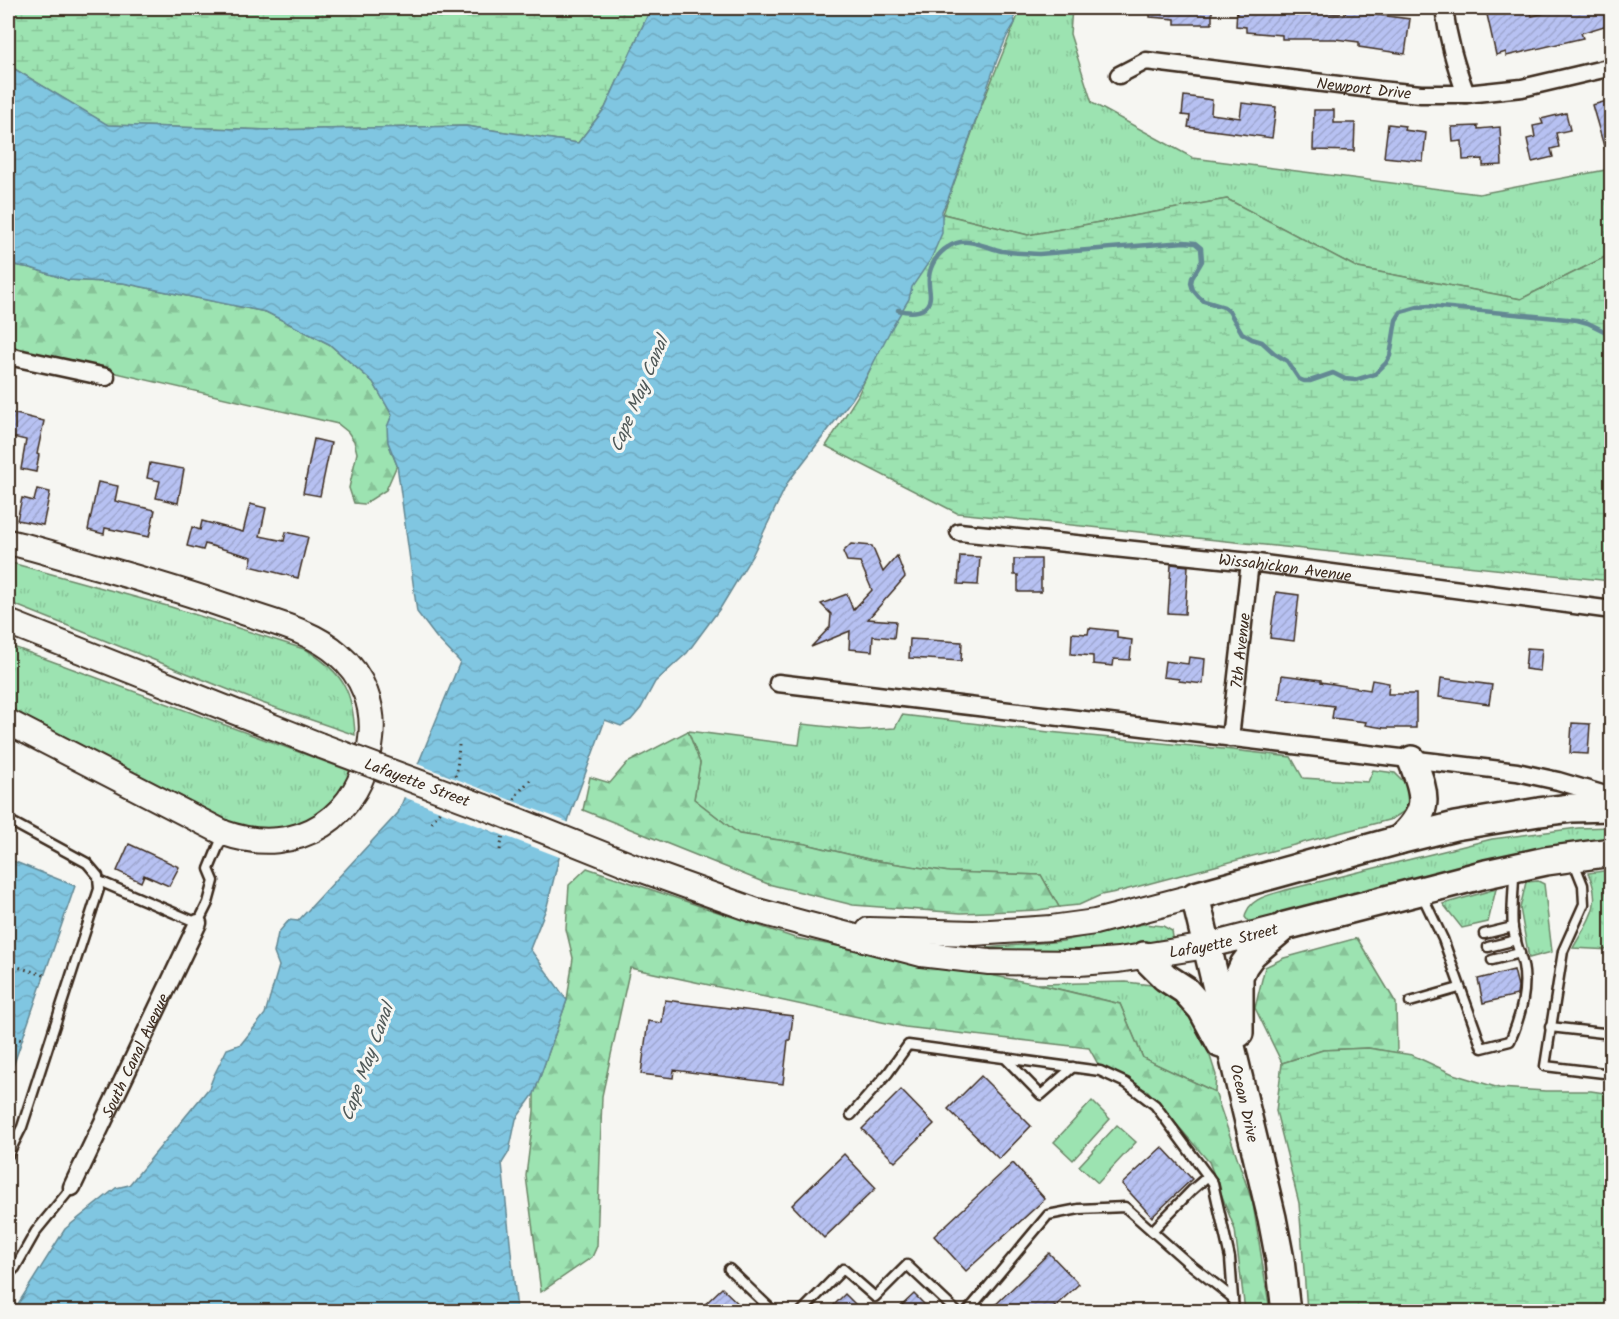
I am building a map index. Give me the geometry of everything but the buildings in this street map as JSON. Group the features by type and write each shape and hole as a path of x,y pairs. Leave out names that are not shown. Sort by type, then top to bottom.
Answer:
{"main road":[{"path":"8,542 184,591 300,631 321,641 339,654 352,668 363,686 370,705 373,723 367,763 360,783 348,802 317,828 299,836 259,841 224,833 8,722"},
{"name":"Lafayette Street","path":"8,622 637,868 754,910 921,954 989,962 1079,963 1144,956 1207,946 1515,867 1611,852"},
{"path":"1399,840 1413,826 1422,811 1421,784 1412,760"},
{"name":"Lafayette Street","path":"830,930 974,933 1095,922 1455,826 1570,808 1611,807"},
{"name":"Ocean Drive","path":"1195,896 1272,1218 1286,1311"},
{"path":"1240,1080 1239,976 1244,964 1252,954 1285,926"},
{"path":"1144,956 1165,977 1185,990 1202,1009 1240,1080"}],"street":[{"path":"1444,8 1453,58 1466,94"},
{"name":"Newport Drive","path":"1119,75 1146,61 1379,90 1421,94 1466,94 1522,88 1611,68"},
{"path":"8,356 106,377"},
{"name":"Wissahickon Avenue","path":"959,532 1250,562 1611,610"},
{"name":"7th Avenue","path":"1230,738 1250,562"},
{"path":"778,683 1516,772 1611,797"},
{"name":"South Canal Avenue","path":"72,1187 198,923"}],"lane":[{"path":"8,820 87,863 98,876 99,881 99,889 22,1127 8,1155"},
{"path":"99,881 198,923 208,903 214,881 208,869 224,833"},
{"path":"1571,857 1583,885 1584,904 1563,951 1545,1066 1611,1074"},
{"path":"1419,890 1448,944 1459,988 1482,1048 1510,1041 1520,1016 1524,987 1523,967 1513,927 1515,867"},
{"path":"1484,934 1513,927"},
{"path":"1488,947 1516,940"},
{"path":"1492,960 1520,953"},
{"path":"1410,1002 1459,988"},
{"path":"1551,1027 1611,1034"},
{"path":"851,1115 888,1073 908,1045 1100,1071 1126,1083 1155,1105 1214,1183 1230,1258 1234,1311"},
{"path":"1005,1058 1041,1095 1073,1067"},
{"path":"1152,1231 1208,1176"},
{"path":"8,1274 15,1268 36,1231 72,1187"},
{"path":"967,1311 1048,1215 1079,1209 1125,1207 1186,1261 1233,1298"},
{"path":"801,1311 843,1269 875,1297 907,1265 957,1311"},
{"path":"729,1269 774,1311"}],"path":[{"path":"8,964 44,975"},
{"path":"8,1035 22,1040"},
{"path":"15,1311 18,1304"}],"green space":[{"path":"8,8 651,8 605,108 578,143 466,126 270,130 107,125 8,65"},
{"path":"1021,8 1072,8 1070,34 1092,103 1193,158 1479,194 1611,169 1611,254 1521,299 1358,268 1227,199 1028,235 943,214 981,107"},
{"path":"1227,199 1358,268 1521,299 1611,254 1611,581 957,513 826,446 857,397 943,214 1028,235"},
{"path":"8,264 31,268 68,280 123,283 266,312 329,344 373,382 392,415 388,435 397,465 386,490 364,504 354,503 349,488 357,453 354,441 338,424 8,348"},
{"path":"8,562 171,607 307,650 330,667 344,685 352,707 355,735 262,703 8,602"},
{"path":"8,645 350,771 334,802 308,822 277,830 260,830 242,827 220,819 8,711"},
{"path":"902,715 1291,757 1303,778 1368,782 1373,770 1395,773 1409,787 1411,807 1392,819 1101,895 1079,905 1059,907 1041,875 949,872 872,860 806,844 739,834 694,799 700,763 688,731 799,745 802,724 860,730 895,728"},
{"path":"688,731 700,763 694,799 739,834 806,844 872,860 949,872 1041,875 1059,907 961,913 853,905 768,884 583,810 590,777 610,783 627,763"},
{"path":"1611,827 1611,840 1540,848 1250,924 1245,917 1250,905 1273,894 1492,839 1578,828"},
{"path":"587,868 795,938 1037,984 1120,1004 1143,1058 1215,1092 1253,1204 1270,1311 1245,1311 1235,1230 1209,1162 1148,1091 1099,1066 1089,1048 905,1027 630,968 602,1096 597,1246 592,1257 541,1292 526,1176 534,1094 567,1000 573,958 566,929 569,885"},
{"path":"1611,870 1611,950 1573,948 1589,921 1594,903 1593,884 1588,873"},
{"path":"1538,881 1544,884 1552,952 1529,958 1520,908 1526,882"},
{"path":"1496,889 1488,922 1462,928 1443,904"},
{"path":"1143,924 1163,926 1172,931 1173,937 1168,941 1104,950 1025,951 986,948 1063,941"},
{"path":"1357,938 1396,1003 1397,1053 1368,1048 1323,1050 1282,1063 1255,1008 1265,967 1284,958"},
{"path":"1126,982 1160,986 1187,1005 1203,1034 1216,1075 1215,1092 1143,1058 1120,1004 1038,984"},
{"path":"1368,1048 1412,1055 1453,1074 1499,1088 1591,1091 1611,1094 1611,1311 1307,1311 1299,1203 1276,1111 1282,1063 1323,1050"},
{"path":"1092,1101 1110,1119 1073,1160 1054,1142"},
{"path":"1117,1125 1136,1142 1098,1183 1079,1166"}],"water":[{"name":"Cape May Canal","path":"651,8 1018,8 1014,17 1015,23 997,60 942,211 942,233 931,259 912,287 909,299 865,379 788,482 752,556 721,607 687,653 655,682 641,708 631,720 621,726 605,720 569,818 547,906 530,949 567,1000 534,1094 516,1119 509,1152 502,1163 517,1311 8,1311 8,1303 18,1304 65,1229 116,1188 129,1185 209,1088 227,1049 241,1044 265,1014 279,966 274,953 278,933 289,920 298,921 398,813 460,662 436,637 417,612 397,465 388,442 387,427 392,415 373,382 329,344 266,312 123,283 68,280 31,268 8,264 8,65 108,125 270,130 466,126 578,143 605,108"},
{"path":"8,859 75,886 8,1081"}],"pier":[{"path":"415,763 570,823 562,858 401,796"}],"waterway":[{"path":"898,310 914,312 926,306 930,296 930,273 935,260 948,247 962,242 975,243 1002,251 1039,254 1184,242 1195,243 1201,248 1202,261 1191,283 1199,297 1204,301 1224,307 1229,311 1242,333 1262,342 1287,361 1299,379 1304,381 1333,373 1345,379 1355,380 1375,374 1390,356 1396,320 1401,312 1418,307 1429,306 1577,320 1612,335"}]}
